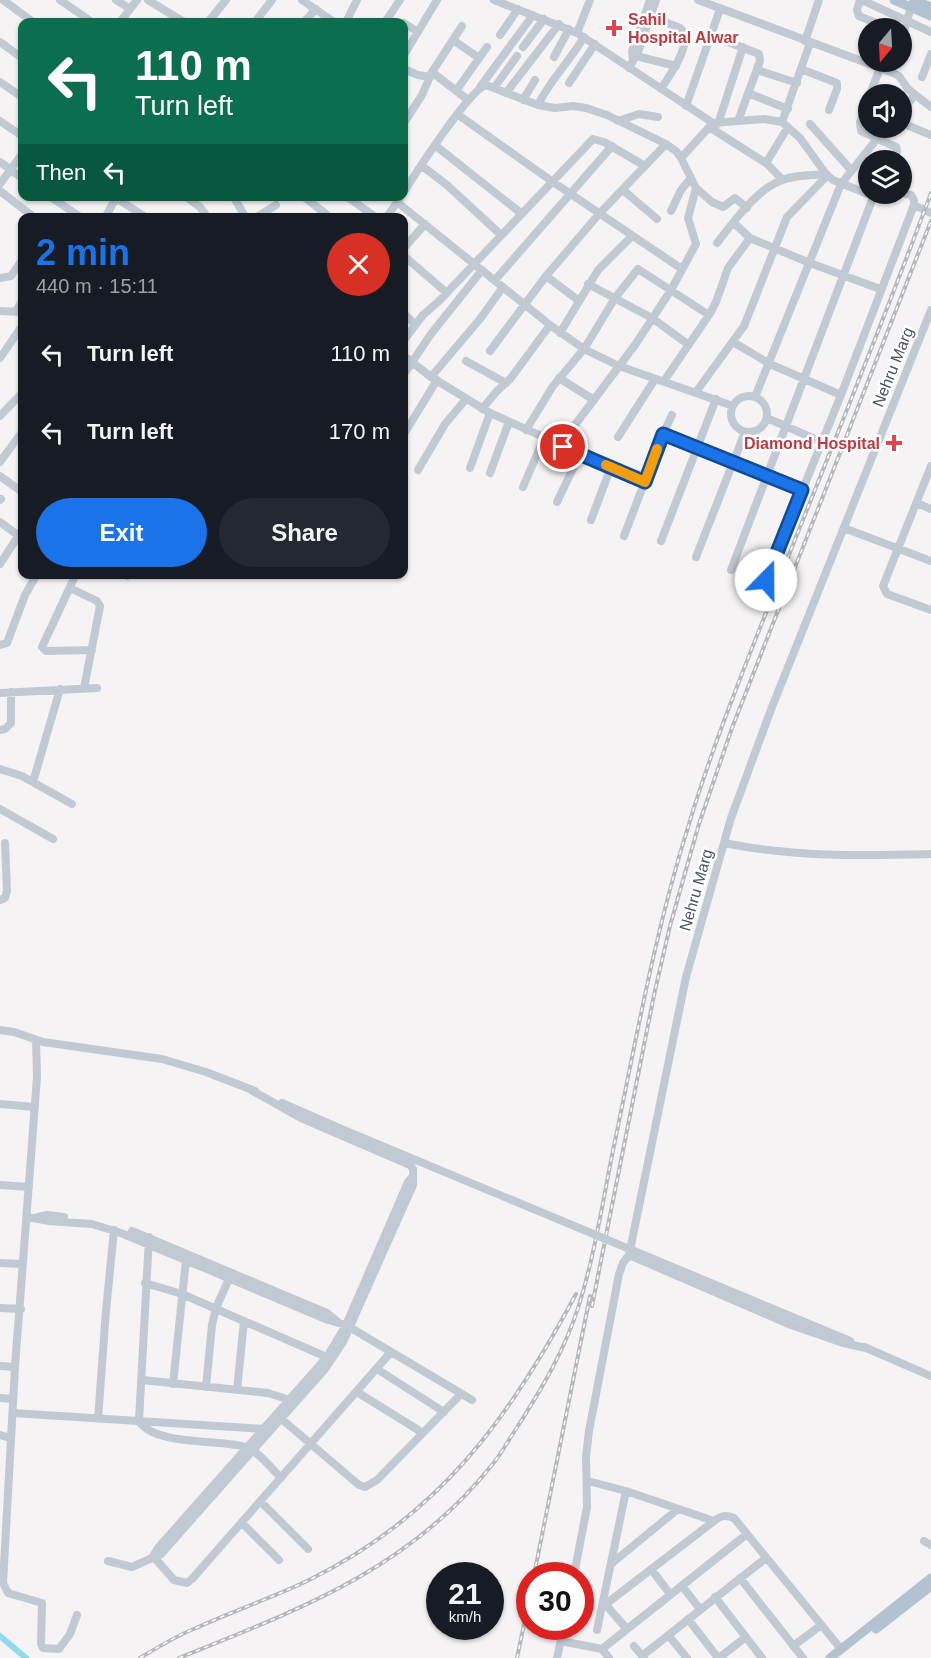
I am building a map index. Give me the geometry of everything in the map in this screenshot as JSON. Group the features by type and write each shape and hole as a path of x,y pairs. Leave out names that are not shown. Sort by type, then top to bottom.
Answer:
{"main road":[{"path":"894,0 931,16"},
{"path":"913,0 931,7"},
{"path":"830,1658 840,1654 912,1597 931,1578"},
{"path":"912,1597 931,1586"}],"street":[{"path":"60,0 86,18"},
{"path":"116,0 130,9"},
{"path":"123,18 137,0"},
{"path":"148,0 177,18"},
{"path":"211,18 225,0"},
{"path":"258,18 272,0"},
{"path":"302,0 328,18"},
{"path":"348,18 357,0"},
{"path":"388,18 400,0"},
{"path":"408,48 437,0"},
{"path":"494,0 559,24 595,44 766,163 783,180"},
{"path":"538,105 546,89 573,55 577,33 590,0"},
{"path":"634,58 632,51 650,0"},
{"path":"629,68 656,0"},
{"path":"698,0 710,2 720,9 858,60"},
{"path":"766,163 785,124 819,0"},
{"path":"864,18 859,16 857,10 861,0 902,18"},
{"path":"896,15 905,0"},
{"path":"909,18 913,0"},
{"path":"0,10 4,1 27,18"},
{"path":"308,18 316,9"},
{"path":"500,35 518,9"},
{"path":"686,106 720,9"},
{"path":"390,14 396,18"},
{"path":"408,184 468,99 480,87 534,15"},
{"path":"650,16 680,28 686,33 676,66 661,89"},
{"path":"523,47 544,19"},
{"path":"912,23 931,32"},
{"path":"506,93 559,24"},
{"path":"408,26 418,32"},
{"path":"408,112 422,95 431,74 462,26"},
{"path":"554,57 577,33"},
{"path":"710,35 759,54 760,61 738,121"},
{"path":"453,40 479,58"},
{"path":"0,42 18,55"},
{"path":"569,83 595,44"},
{"path":"456,91 487,47"},
{"path":"681,158 713,125 743,47"},
{"path":"922,77 931,54"},
{"path":"494,88 517,56"},
{"path":"634,58 676,66"},
{"path":"801,69 837,83 829,110"},
{"path":"757,70 797,83"},
{"path":"408,71 418,75 431,74 468,99"},
{"path":"891,72 899,76 905,86 931,107"},
{"path":"523,100 535,80"},
{"path":"0,82 18,94"},
{"path":"480,87 486,85 538,105 555,108 580,107 618,121 676,151 696,188 720,207 735,198 747,208"},
{"path":"748,93 788,109"},
{"path":"912,98 915,94"},
{"path":"458,114 552,182 682,269"},
{"path":"618,121 639,114 658,117"},
{"path":"713,125 770,119 785,124 800,138 827,175 841,184 858,188"},
{"path":"0,121 18,133"},
{"path":"810,124 851,170"},
{"path":"912,127 931,135"},
{"path":"873,138 896,147 897,150"},
{"path":"408,335 593,139 612,146 645,166"},
{"path":"755,397 841,184 876,140"},
{"path":"490,351 546,276 666,144"},
{"path":"436,146 522,214"},
{"path":"495,280 612,146"},
{"path":"0,184 18,160"},
{"path":"0,162 18,175"},
{"path":"422,166 447,185 501,235"},
{"path":"717,243 766,189 783,180 827,175"},
{"path":"696,392 744,326 791,212 827,175"},
{"path":"671,211 681,190 691,178"},
{"path":"563,447 569,433 671,290 696,244 697,240 688,218 696,188"},
{"path":"0,190 29,213"},
{"path":"623,190 657,219"},
{"path":"766,580 841,395 914,205 912,197"},
{"path":"56,201 74,213"},
{"path":"121,201 139,213"},
{"path":"194,201 204,213"},
{"path":"308,201 319,213"},
{"path":"353,201 370,213"},
{"path":"401,201 425,224 525,305 560,333 585,349 619,366 733,406"},
{"path":"731,570 842,276 875,204"},
{"path":"263,213 276,205"},
{"path":"914,205 931,213"},
{"path":"734,223 750,238 880,289"},
{"path":"408,243 425,224"},
{"path":"560,333 598,270 632,236"},
{"path":"664,381 709,315 728,268 750,238"},
{"path":"408,259 447,293"},
{"path":"0,278 11,276 18,266"},
{"path":"526,430 559,378 585,349 615,298 638,269 709,315"},
{"path":"408,367 483,270"},
{"path":"546,276 578,300"},
{"path":"588,284 652,318 689,345"},
{"path":"408,427 434,379 503,287"},
{"name":"Nehru Marg","path":"576,1562 587,1507 586,1448 591,1417 619,1274 629,1255 686,977 737,801 769,714 931,310"},
{"path":"1,312 18,311"},
{"path":"408,317 416,324"},
{"path":"470,468 486,411 497,391 506,383 550,325"},
{"path":"0,358 18,332"},
{"path":"733,342 770,364 841,395"},
{"path":"408,359 434,379 486,411 645,482"},
{"path":"466,361 506,383"},
{"path":"559,378 594,400"},
{"path":"618,437 655,379"},
{"path":"1,414 18,397"},
{"path":"755,397 766,407 767,418 764,425 759,430 745,432 734,425 731,417 733,406 742,398 755,397"},
{"path":"418,470 446,424 466,399"},
{"path":"661,541 716,399"},
{"path":"624,536 672,415"},
{"path":"767,418 822,442"},
{"path":"490,472 509,422"},
{"path":"696,557 745,432"},
{"path":"663,434 802,490"},
{"path":"523,487 544,438"},
{"path":"0,462 18,440"},
{"path":"557,502 580,454"},
{"path":"931,466 885,580 884,590 887,594 931,610"},
{"path":"591,520 611,467"},
{"path":"0,476 18,487"},
{"path":"917,503 931,509"},
{"path":"0,522 18,531"},
{"path":"844,528 931,561"},
{"path":"0,564 18,537"},
{"path":"0,645 7,643 25,596 34,579"},
{"path":"74,579 43,649 46,651 92,650"},
{"path":"70,588 99,603 100,609 84,688"},
{"path":"0,693 97,688"},
{"path":"33,782 60,689"},
{"path":"0,730 6,729 11,723 11,692"},
{"path":"0,769 33,782 72,804"},
{"path":"0,809 53,839"},
{"path":"0,900 5,898 7,891 5,843"},
{"path":"724,843 813,855 931,855"},
{"path":"0,1030 36,1040 162,1059 206,1072 931,1376"},
{"path":"36,1040 37,1077 21,1309 4,1496 3,1584 8,1593 42,1603 40,1644 43,1648 59,1649 70,1634 77,1615"},
{"path":"108,1561 132,1567 161,1554 330,1358 343,1342 344,1325 414,1185 413,1168 405,1162 301,1118 251,1090"},
{"path":"0,1104 35,1107"},
{"path":"0,1185 29,1186"},
{"path":"37,1218 47,1215 98,1221 327,1313 472,1400"},
{"path":"27,1217 93,1224 148,1240 228,1279 344,1325"},
{"path":"98,1419 114,1230"},
{"path":"148,1240 139,1421 142,1427 158,1434 250,1449 281,1478"},
{"path":"629,1255 791,1325 843,1343 866,1348"},
{"path":"173,1384 186,1260"},
{"path":"0,1263 23,1264"},
{"path":"206,1387 210,1335 216,1308 228,1279"},
{"path":"145,1283 182,1294 330,1358"},
{"path":"0,1308 21,1309"},
{"path":"237,1390 244,1321"},
{"path":"153,1557 174,1580 187,1583 261,1502 391,1352"},
{"path":"250,1449 264,1429 279,1417 290,1400 330,1358"},
{"path":"0,1366 15,1367"},
{"path":"377,1369 444,1412"},
{"path":"142,1380 275,1394 290,1400"},
{"path":"357,1392 423,1432"},
{"path":"279,1417 364,1487 377,1480 461,1394"},
{"path":"0,1398 13,1399"},
{"path":"13,1413 264,1429"},
{"path":"0,1435 11,1438"},
{"path":"588,1481 626,1491 714,1521"},
{"path":"597,1630 626,1491"},
{"path":"261,1502 308,1549"},
{"path":"611,1564 678,1509"},
{"path":"604,1605 714,1521 727,1515 734,1518 840,1654"},
{"path":"242,1523 279,1560"},
{"path":"602,1649 747,1534"},
{"path":"634,1646 643,1657 766,1558"},
{"path":"651,1569 670,1594"},
{"path":"740,1578 803,1658"},
{"path":"682,1586 700,1609"},
{"path":"715,1597 762,1658"},
{"path":"604,1605 627,1629"},
{"path":"688,1619 718,1658 746,1637"},
{"path":"793,1646 820,1626"},
{"path":"668,1635 687,1658"},
{"path":"557,1658 561,1641 602,1649 609,1658"}],"waterway":[{"path":"0,1636 26,1658"}],"railway":[{"path":"179,1658 309,1603 388,1559 425,1533 459,1501 495,1461 552,1369 567,1338 585,1285 657,940 677,863 699,793 743,671 931,193"},
{"path":"592,1306 654,995 670,926 699,824 732,728 931,221"},
{"path":"140,1658 189,1631 309,1580 355,1554 396,1526 433,1494 466,1460 496,1423 551,1340 576,1294"},
{"path":"537,1562 590,1296"},
{"path":"517,1658 521,1640"}],"slow traffic":[{"path":"606,465 645,482 657,449"}],"place":[{"name":"Sahil Hospital Alwar","path":"614,28"},
{"name":"Diamond Hospital","path":"894,443"}],"route":[{"path":"563,447 645,482 663,434 802,490 766,580"}]}
